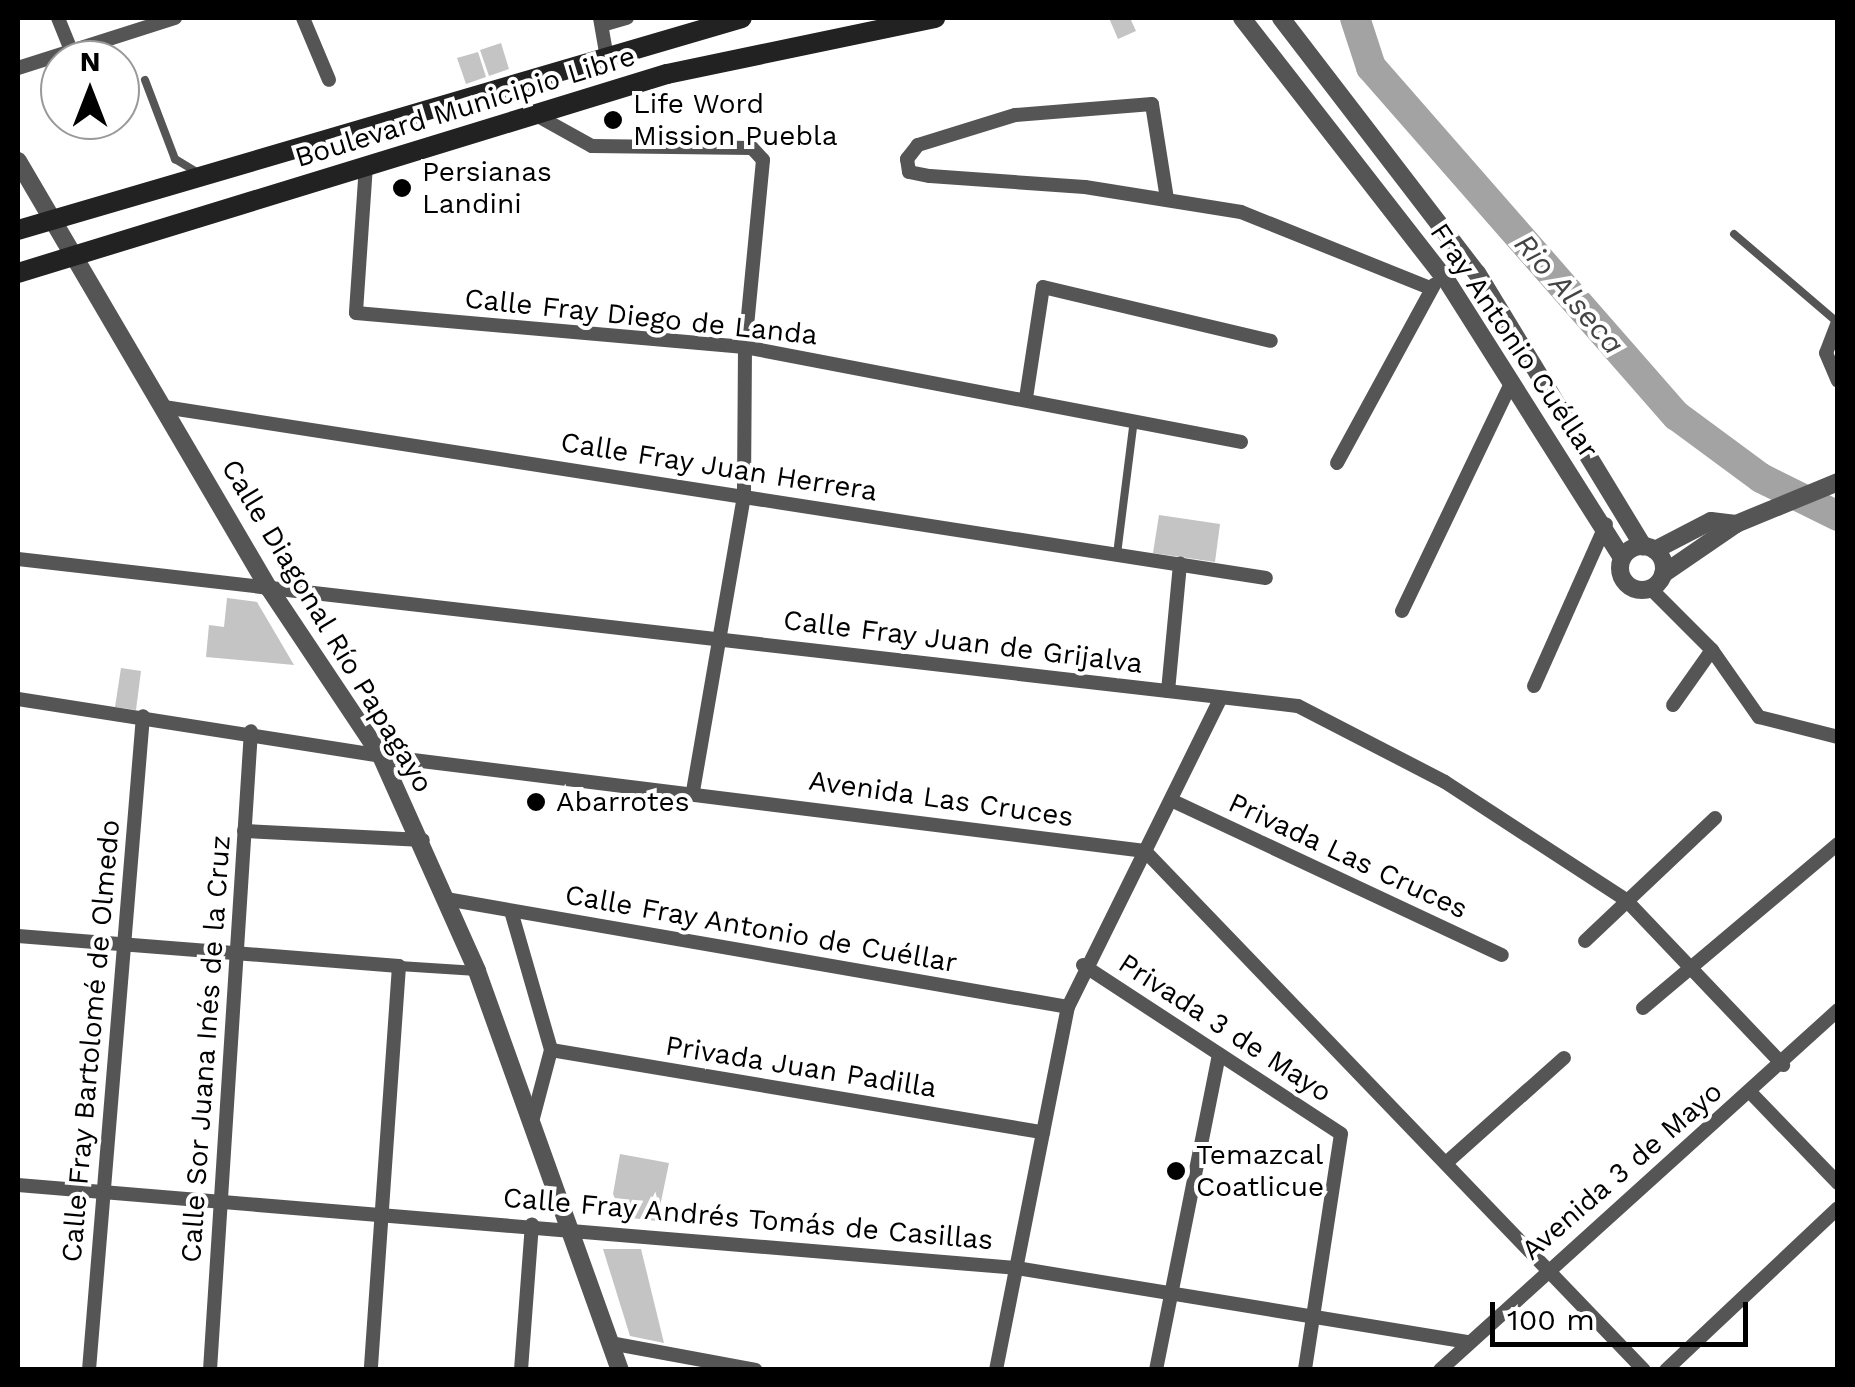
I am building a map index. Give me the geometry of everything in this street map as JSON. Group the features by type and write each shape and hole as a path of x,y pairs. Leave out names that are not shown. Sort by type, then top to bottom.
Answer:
{"main road":[{"name":"Boulevard Municipio Libre","path":"18,230 742,18"},
{"name":"Boulevard Municipio Libre","path":"18,272 667,74 934,18"}],"street":[{"path":"104,40 176,18"},
{"path":"303,18 329,80"},
{"path":"606,58 601,21 627,18"},
{"name":"Fray Antonio Cuéllar","path":"1242,18 1511,384 1606,524 1622,558 1628,585 1650,588"},
{"name":"Fray Antonio Cuéllar","path":"1281,18 1476,274 1663,574"},
{"path":"1166,199 1152,104 1015,115 918,145 907,159 909,172 930,176 1166,199 1241,212 1438,284 1337,463"},
{"path":"536,115 592,146 761,153 745,347 744,496 693,790"},
{"name":"Calle Diagonal Río Papagayo","path":"18,161 269,588 381,756 423,840 477,971 620,1370"},
{"name":"Calle Fray Diego de Landa","path":"366,165 356,313 745,347 1241,442"},
{"path":"1026,398 1043,287 1271,340"},
{"path":"1837,322 1826,354 1838,381"},
{"path":"1402,611 1511,384"},
{"name":"Calle Fray Juan Herrera","path":"164,407 1266,578"},
{"path":"1838,482 1736,524 1663,574 1650,588 1712,650 1759,717 1838,737"},
{"path":"1622,558 1711,521 1736,524"},
{"path":"1534,686 1606,524"},
{"name":"Calle Fray Juan de Grijalva","path":"18,560 1298,706 1543,840 1626,900 1692,964 1782,1065"},
{"path":"1168,691 1180,564"},
{"path":"1673,705 1712,650"},
{"path":"996,1370 1068,1007 1083,965 1173,801 1222,698"},
{"name":"Avenida Las Cruces","path":"18,700 250,731 381,756 693,790 1145,851"},
{"name":"Calle Fray Bartolomé de Olmedo","path":"89,1370 143,716"},
{"name":"Calle Sor Juana Inés de la Cruz","path":"210,1370 250,731"},
{"name":"Privada Las Cruces","path":"1173,801 1502,955"},
{"path":"1585,941 1715,818"},
{"path":"244,831 423,840"},
{"path":"1643,1008 1838,844"},
{"path":"1145,851 1644,1370"},
{"name":"Calle Fray Antonio de Cuéllar","path":"446,899 1068,1007"},
{"path":"510,911 551,1050 532,1123"},
{"path":"18,936 477,971"},
{"name":"Privada 3 de Mayo","path":"1083,965 1342,1134 1306,1370"},
{"path":"372,1370 398,966"},
{"name":"Avenida 3 de Mayo","path":"1440,1370 1548,1269 1782,1065 1838,1010"},
{"name":"Privada Juan Padilla","path":"551,1050 1043,1132"},
{"path":"1156,1370 1175,1292 1219,1054"},
{"path":"1446,1164 1564,1058"},
{"path":"1750,1092 1838,1183"},
{"name":"Calle Fray Andrés Tomás de Casillas","path":"18,1185 569,1227 1016,1268 1314,1311 1470,1342"},
{"path":"1666,1370 1838,1208"},
{"path":"521,1370 532,1224"},
{"path":"610,1343 756,1370"}],"lane":[{"path":"145,80 176,159 204,176"},
{"path":"162,188 176,159"},
{"path":"1734,234 1837,322"},
{"path":"1117,554 1134,420"}],"building":[{"path":"1109,18 1130,18 1136,31 1118,39"},
{"path":"501,43 509,69 489,76 480,50"},
{"path":"478,52 486,77 466,84 457,58"},
{"path":"1159,515 1220,524 1215,562 1153,553"},
{"path":"227,598 257,602 294,665 206,657 209,625 224,627"},
{"path":"121,668 141,671 136,710 115,707"},
{"path":"620,1154 669,1163 657,1221 623,1217 613,1194"},
{"path":"603,1249 641,1249 664,1343 630,1336"}],"waterway":[{"name":"Rio Alseca","path":"1355,18 1371,67 1677,416 1761,478 1838,516"}],"place":[{"name":"Life Word Mission Puebla","path":"613,120"},
{"name":"Persianas Landini","path":"402,188"},
{"name":"Abarrotes","path":"536,802"},
{"name":"Temazcal Coatlicue","path":"1176,1171"}]}
